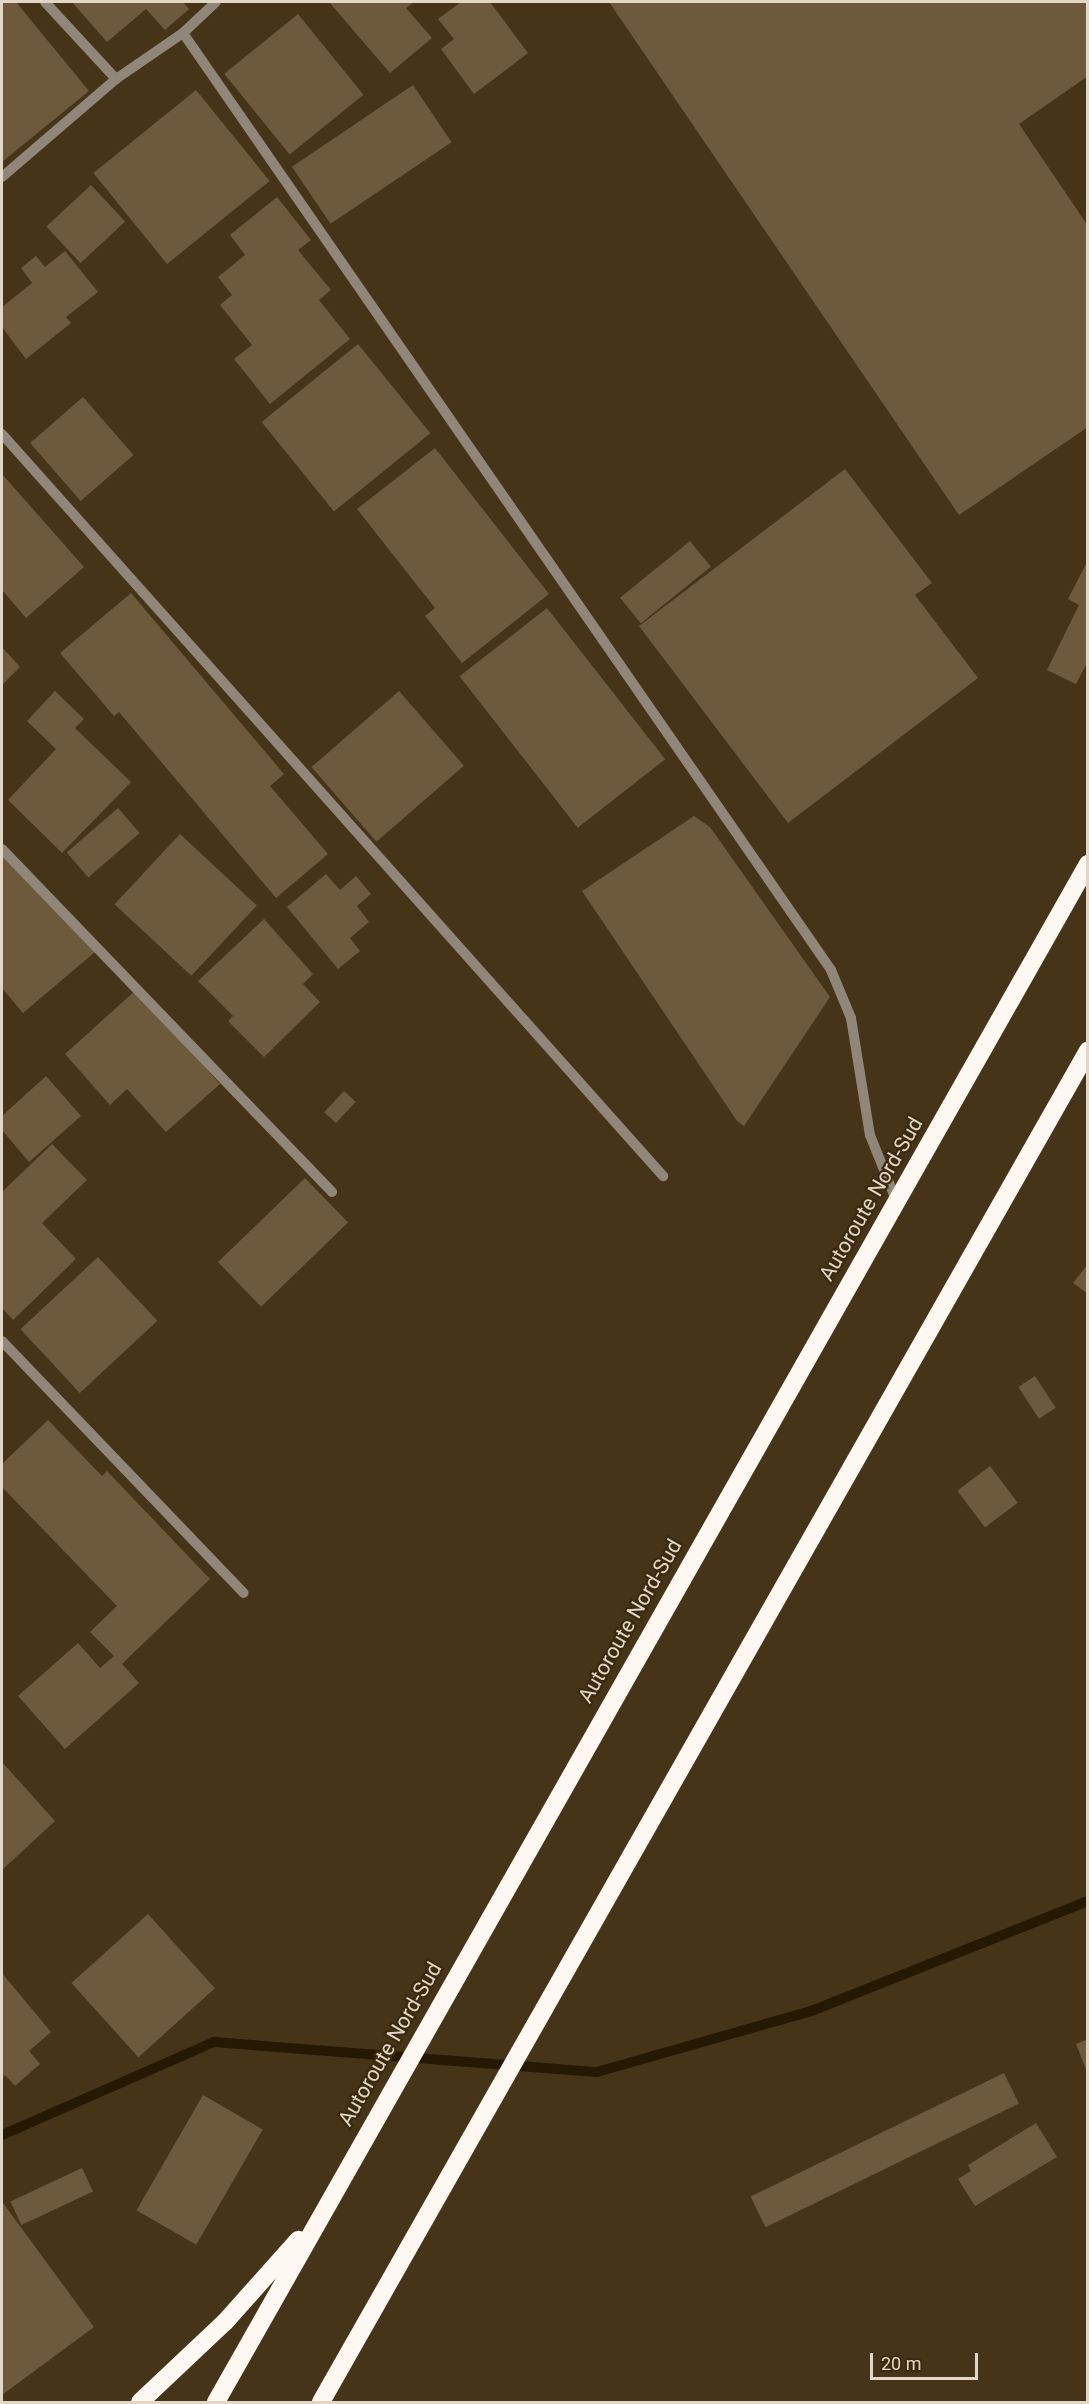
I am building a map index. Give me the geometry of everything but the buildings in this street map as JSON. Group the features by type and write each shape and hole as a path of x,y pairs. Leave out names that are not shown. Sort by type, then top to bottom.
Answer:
{"highway":[{"name":"Autoroute Nord-Sud","path":"216,2403 323,2208 494,1906 1088,864"},
{"path":"321,2403 401,2255 1088,1051"},
{"path":"140,2403 225,2322 323,2208"}],"street":[{"path":"45,2 116,79"},
{"path":"2,177 116,79 183,33 216,2"},
{"path":"183,33 831,970 851,1018 870,1135 896,1200"},
{"path":"2,434 663,1176"},
{"path":"2,849 332,1192"},
{"path":"2,1341 244,1593"}],"waterway":[{"path":"2,2135 214,2042 597,2072 814,2010 1088,1901"}]}
